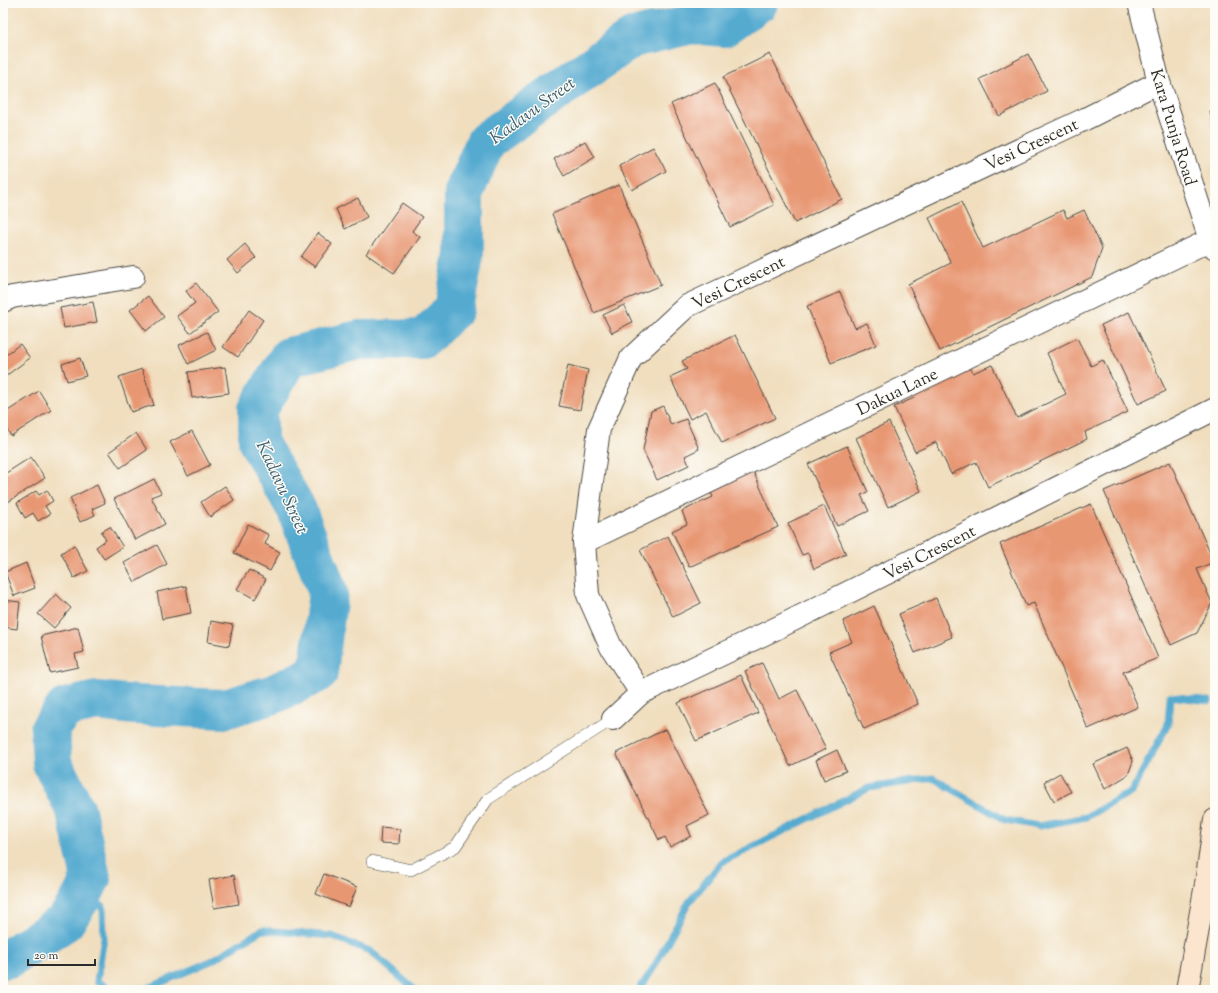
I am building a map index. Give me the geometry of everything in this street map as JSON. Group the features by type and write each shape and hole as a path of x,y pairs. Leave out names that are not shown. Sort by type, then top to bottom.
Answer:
{"main road":[{"path":"1187,990 1206,884 1215,820"}],"street":[{"name":"Kara Punja Road","path":"1140,3 1159,82 1212,244"},
{"name":"Vesi Crescent","path":"641,693 611,647 588,596 584,542 599,429 631,358 688,306 1085,119 1159,82"},
{"name":"Dakua Lane","path":"584,542 1212,244"},
{"path":"3,301 12,297 133,277"},
{"name":"Vesi Crescent","path":"613,719 641,693 779,627 1215,409"}],"lane":[{"path":"372,861 411,870 455,847 488,799 613,719"}],"building":[{"path":"770,54 842,199 795,223 723,77"},
{"path":"1028,54 1047,91 999,116 980,79"},
{"path":"715,83 774,205 730,227 671,104"},
{"path":"1215,110 1215,129 1214,129 1210,111"},
{"path":"585,141 595,157 564,176 554,159"},
{"path":"653,147 666,171 632,190 619,166"},
{"path":"619,185 661,285 594,313 552,214"},
{"path":"358,198 367,217 345,229 336,209"},
{"path":"961,202 983,248 1063,210 1067,218 1084,210 1102,248 1092,277 940,351 908,284 951,263 929,218"},
{"path":"402,203 422,217 412,231 420,237 394,273 366,254"},
{"path":"318,233 332,244 315,267 301,257"},
{"path":"245,244 256,258 238,273 227,260"},
{"path":"196,283 218,312 190,333 177,316 195,303 186,291"},
{"path":"840,292 855,328 867,323 876,345 831,363 807,306"},
{"path":"148,296 164,317 146,331 130,310"},
{"path":"93,302 97,322 64,328 60,308"},
{"path":"624,305 632,322 612,333 603,315"},
{"path":"249,310 263,320 238,357 223,347"},
{"path":"1129,312 1166,391 1138,404 1101,325"},
{"path":"207,332 216,350 188,364 179,345"},
{"path":"735,335 775,418 722,443 706,411 690,419 670,377 687,369 682,361"},
{"path":"1077,338 1091,366 1103,360 1128,412 1085,432 1087,439 988,487 976,462 951,474 936,442 915,452 894,407 914,398 911,392 969,365 973,373 992,365 1017,418 1066,394 1047,353"},
{"path":"20,344 30,358 3,378 3,357"},
{"path":"80,358 86,376 67,381 62,364"},
{"path":"568,365 588,370 580,410 559,406"},
{"path":"225,367 229,393 192,398 188,372"},
{"path":"142,369 154,405 131,412 119,377"},
{"path":"39,391 51,410 11,436 3,423 3,414"},
{"path":"663,406 671,425 686,419 699,449 685,456 689,465 657,480 643,450 651,411"},
{"path":"889,422 921,491 888,507 856,438"},
{"path":"192,431 210,465 188,476 170,442"},
{"path":"136,433 147,450 120,468 109,452"},
{"path":"847,446 868,492 861,495 869,511 837,526 808,464"},
{"path":"31,457 45,478 5,504 3,502 3,475"},
{"path":"1170,462 1214,562 1197,569 1212,603 1197,633 1171,645 1104,491"},
{"path":"753,471 778,527 689,567 672,531 687,524 682,511 713,497 710,490"},
{"path":"154,479 161,493 151,497 165,524 135,540 114,499"},
{"path":"97,485 105,503 92,509 95,515 80,522 70,498"},
{"path":"225,486 234,500 210,517 201,502"},
{"path":"47,490 53,501 45,506 50,514 38,521 33,513 25,518 17,503 36,491 39,495"},
{"path":"1091,504 1158,658 1123,672 1138,707 1088,729 1034,603 1026,606 1000,544"},
{"path":"824,506 846,554 814,569 808,553 802,555 788,523"},
{"path":"248,524 269,535 265,544 280,552 270,571 234,553"},
{"path":"110,527 123,547 104,559 96,547 106,540 101,532"},
{"path":"668,536 701,603 673,617 640,550"},
{"path":"74,545 88,571 74,578 61,553"},
{"path":"157,545 167,564 135,582 124,563"},
{"path":"26,563 35,588 14,596 5,572"},
{"path":"249,570 266,579 255,599 237,589"},
{"path":"186,586 191,613 162,619 157,592"},
{"path":"56,594 71,608 54,628 38,614"},
{"path":"936,598 952,637 915,653 899,614"},
{"path":"3,600 20,602 17,629 3,627"},
{"path":"874,606 918,704 864,729 829,652 852,642 843,621"},
{"path":"211,621 233,625 229,646 208,642"},
{"path":"78,627 84,652 75,654 78,667 50,673 41,636"},
{"path":"762,663 779,699 797,690 826,749 790,766 745,671"},
{"path":"741,675 758,713 696,741 678,703"},
{"path":"666,729 709,815 687,826 691,836 670,847 665,837 659,840 616,753"},
{"path":"1127,748 1133,761 1128,775 1105,789 1093,764"},
{"path":"837,750 846,771 824,780 816,760"},
{"path":"1060,773 1071,792 1054,801 1044,782"},
{"path":"381,827 400,829 399,844 380,843"},
{"path":"324,874 357,887 349,907 316,894"},
{"path":"234,875 239,904 214,908 209,880"}],"waterway":[{"name":"Kadavu Street","path":"3,959 9,958 65,922 81,898 91,878 76,811 52,763 50,729 65,708 97,701 135,705 225,709 274,694 318,673 328,592 296,508 258,442 258,409 289,357 359,340 423,339 454,309 464,255 464,192 486,141 632,38 692,24 724,27 758,3"},
{"path":"639,990 654,967 689,902 722,862 869,788 933,778 1005,820 1039,826 1086,817 1132,791 1168,724 1170,696 1209,701"},
{"path":"81,898 103,906 104,938 97,981 111,990"},
{"path":"144,990 211,961 262,930 332,936 370,951 415,990"}]}
